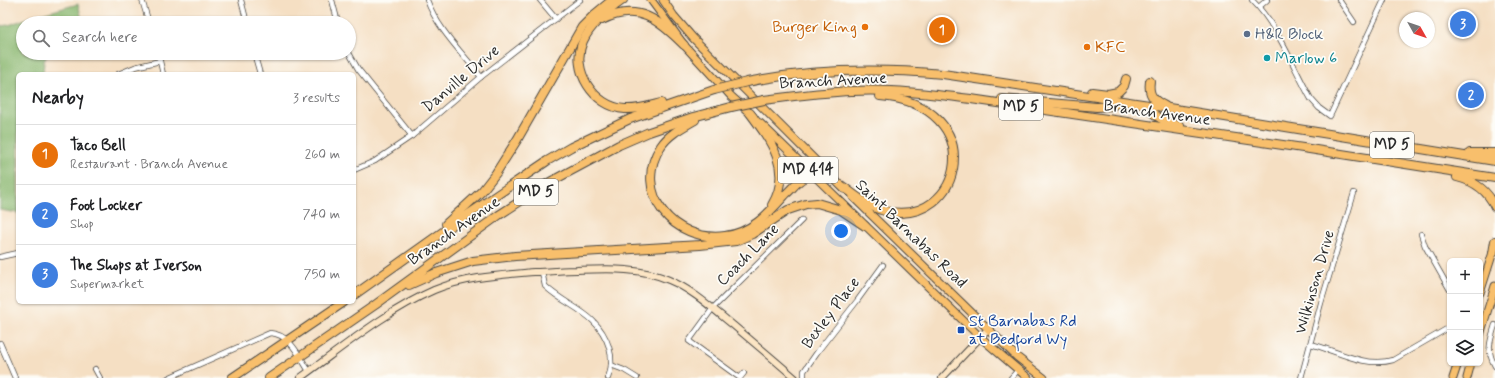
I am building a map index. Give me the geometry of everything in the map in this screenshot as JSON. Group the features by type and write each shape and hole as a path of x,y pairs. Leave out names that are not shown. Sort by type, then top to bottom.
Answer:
{"highway":[{"path":"396,265 460,212 482,191 518,140 582,28 595,14 612,0"},
{"path":"623,0 612,7 591,27 582,42 580,67 584,81 592,92 612,106 624,110 635,109 697,95"},
{"path":"591,27 603,19 622,13 642,14 658,22 684,45"},
{"name":"Branch Avenue","path":"356,294 547,160 572,147 630,119 697,95 781,75 855,70 943,74 1169,108 1495,161"},
{"path":"1043,89 1108,94 1118,92 1124,86 1126,78"},
{"path":"1150,81 1149,92 1152,97 1156,102 1169,108"},
{"name":"Branch Avenue","path":"269,378 299,356 376,305 499,215 550,182 618,145 649,132 714,111 764,100 853,91 880,91 971,99 1495,178"},
{"path":"828,93 840,96 891,97 915,104 929,112 944,126 952,142 954,151 955,160 953,170 947,185 937,198 920,209 906,212 885,211 870,206 841,185"},
{"path":"971,99 1016,100 1097,107 1112,106 1120,101"},
{"path":"1146,105 1156,116 1165,122 1214,135"},
{"path":"714,111 681,128 671,135 662,144 655,156 651,172 652,186 656,201 663,212 673,222 686,230 714,238 742,232 754,226 762,219 803,178 812,174 828,172"},
{"path":"750,113 774,146 780,169 780,185 776,199 762,219"},
{"path":"1441,153 1495,153"},
{"path":"1416,166 1468,181 1480,187 1487,193 1495,207"},
{"path":"376,305 420,279 454,266 473,261 515,256 736,241 752,234 788,210 806,204 817,203 841,210 866,226"},
{"path":"1494,250 1495,241"},
{"path":"232,378 341,304"}],"main road":[{"name":"Saint Barnabas Road","path":"651,0 684,45 731,96 980,337 1028,378"},
{"name":"Saint Barnabas Road","path":"663,0 674,16 707,52 841,185 1017,357 1044,378"},
{"path":"669,0 674,16"},
{"path":"1483,284 1494,250"},
{"path":"1482,330 1495,286"},
{"path":"1453,378 1457,366"},
{"path":"1467,378 1471,366"}],"street":[{"path":"142,0 147,16"},
{"path":"241,0 244,16"},
{"path":"332,0 336,16"},
{"path":"427,0 431,11 441,27 481,77"},
{"path":"540,0 556,19"},
{"name":"Danville Drive","path":"356,169 375,161 412,136 481,77 580,0"},
{"path":"1252,0 1272,24 1311,99 1319,108 1330,116 1384,0"},
{"path":"1259,7 1267,0"},
{"path":"1339,0 1354,22"},
{"path":"256,60 259,72"},
{"path":"353,60 358,69 412,136"},
{"path":"123,72 135,67 160,61 163,72"},
{"name":"Wilkinson Drive","path":"1301,378 1321,303 1354,193"},
{"name":"Coach Lane","path":"740,378 689,341 713,308 802,220"},
{"path":"1421,234 1425,246 1447,285"},
{"path":"0,256 16,253"},
{"name":"Bexley Place","path":"804,378 804,371 883,265"},
{"path":"300,378 394,311 434,290 465,281 499,275 564,270 625,270 647,273 668,279 686,288 713,308 796,378"},
{"path":"542,272 545,286 581,311 601,329 610,352 611,365 608,378"},
{"path":"1495,325 1489,348 1489,354 1495,366"},
{"path":"942,378 988,329"},
{"path":"1311,344 1364,361 1383,363 1393,360 1447,329"},
{"path":"168,378 270,333 282,335 288,340 309,371"},
{"path":"0,343 15,378"},
{"path":"611,365 634,377"},
{"path":"95,369 100,378"},
{"path":"1011,378 1018,370"},
{"path":"740,378 744,372"}],"green space":[{"path":"78,4 81,16 35,16"},
{"path":"16,22 16,60 45,60 43,72 16,72 16,213 0,210 0,26"}],"place":[{"name":"The Shops at Iverson","path":"1463,24"},
{"name":"Burger King","path":"865,27"},
{"name":"Taco Bell","path":"942,30"},
{"name":"H&R Block","path":"1247,34"},
{"name":"KFC","path":"1087,47"},
{"name":"Marlow 6","path":"1267,58"},
{"name":"Foot Locker","path":"1471,95"},
{"name":"St Barnabas Rd at Bedford Wy","path":"961,330"}]}
